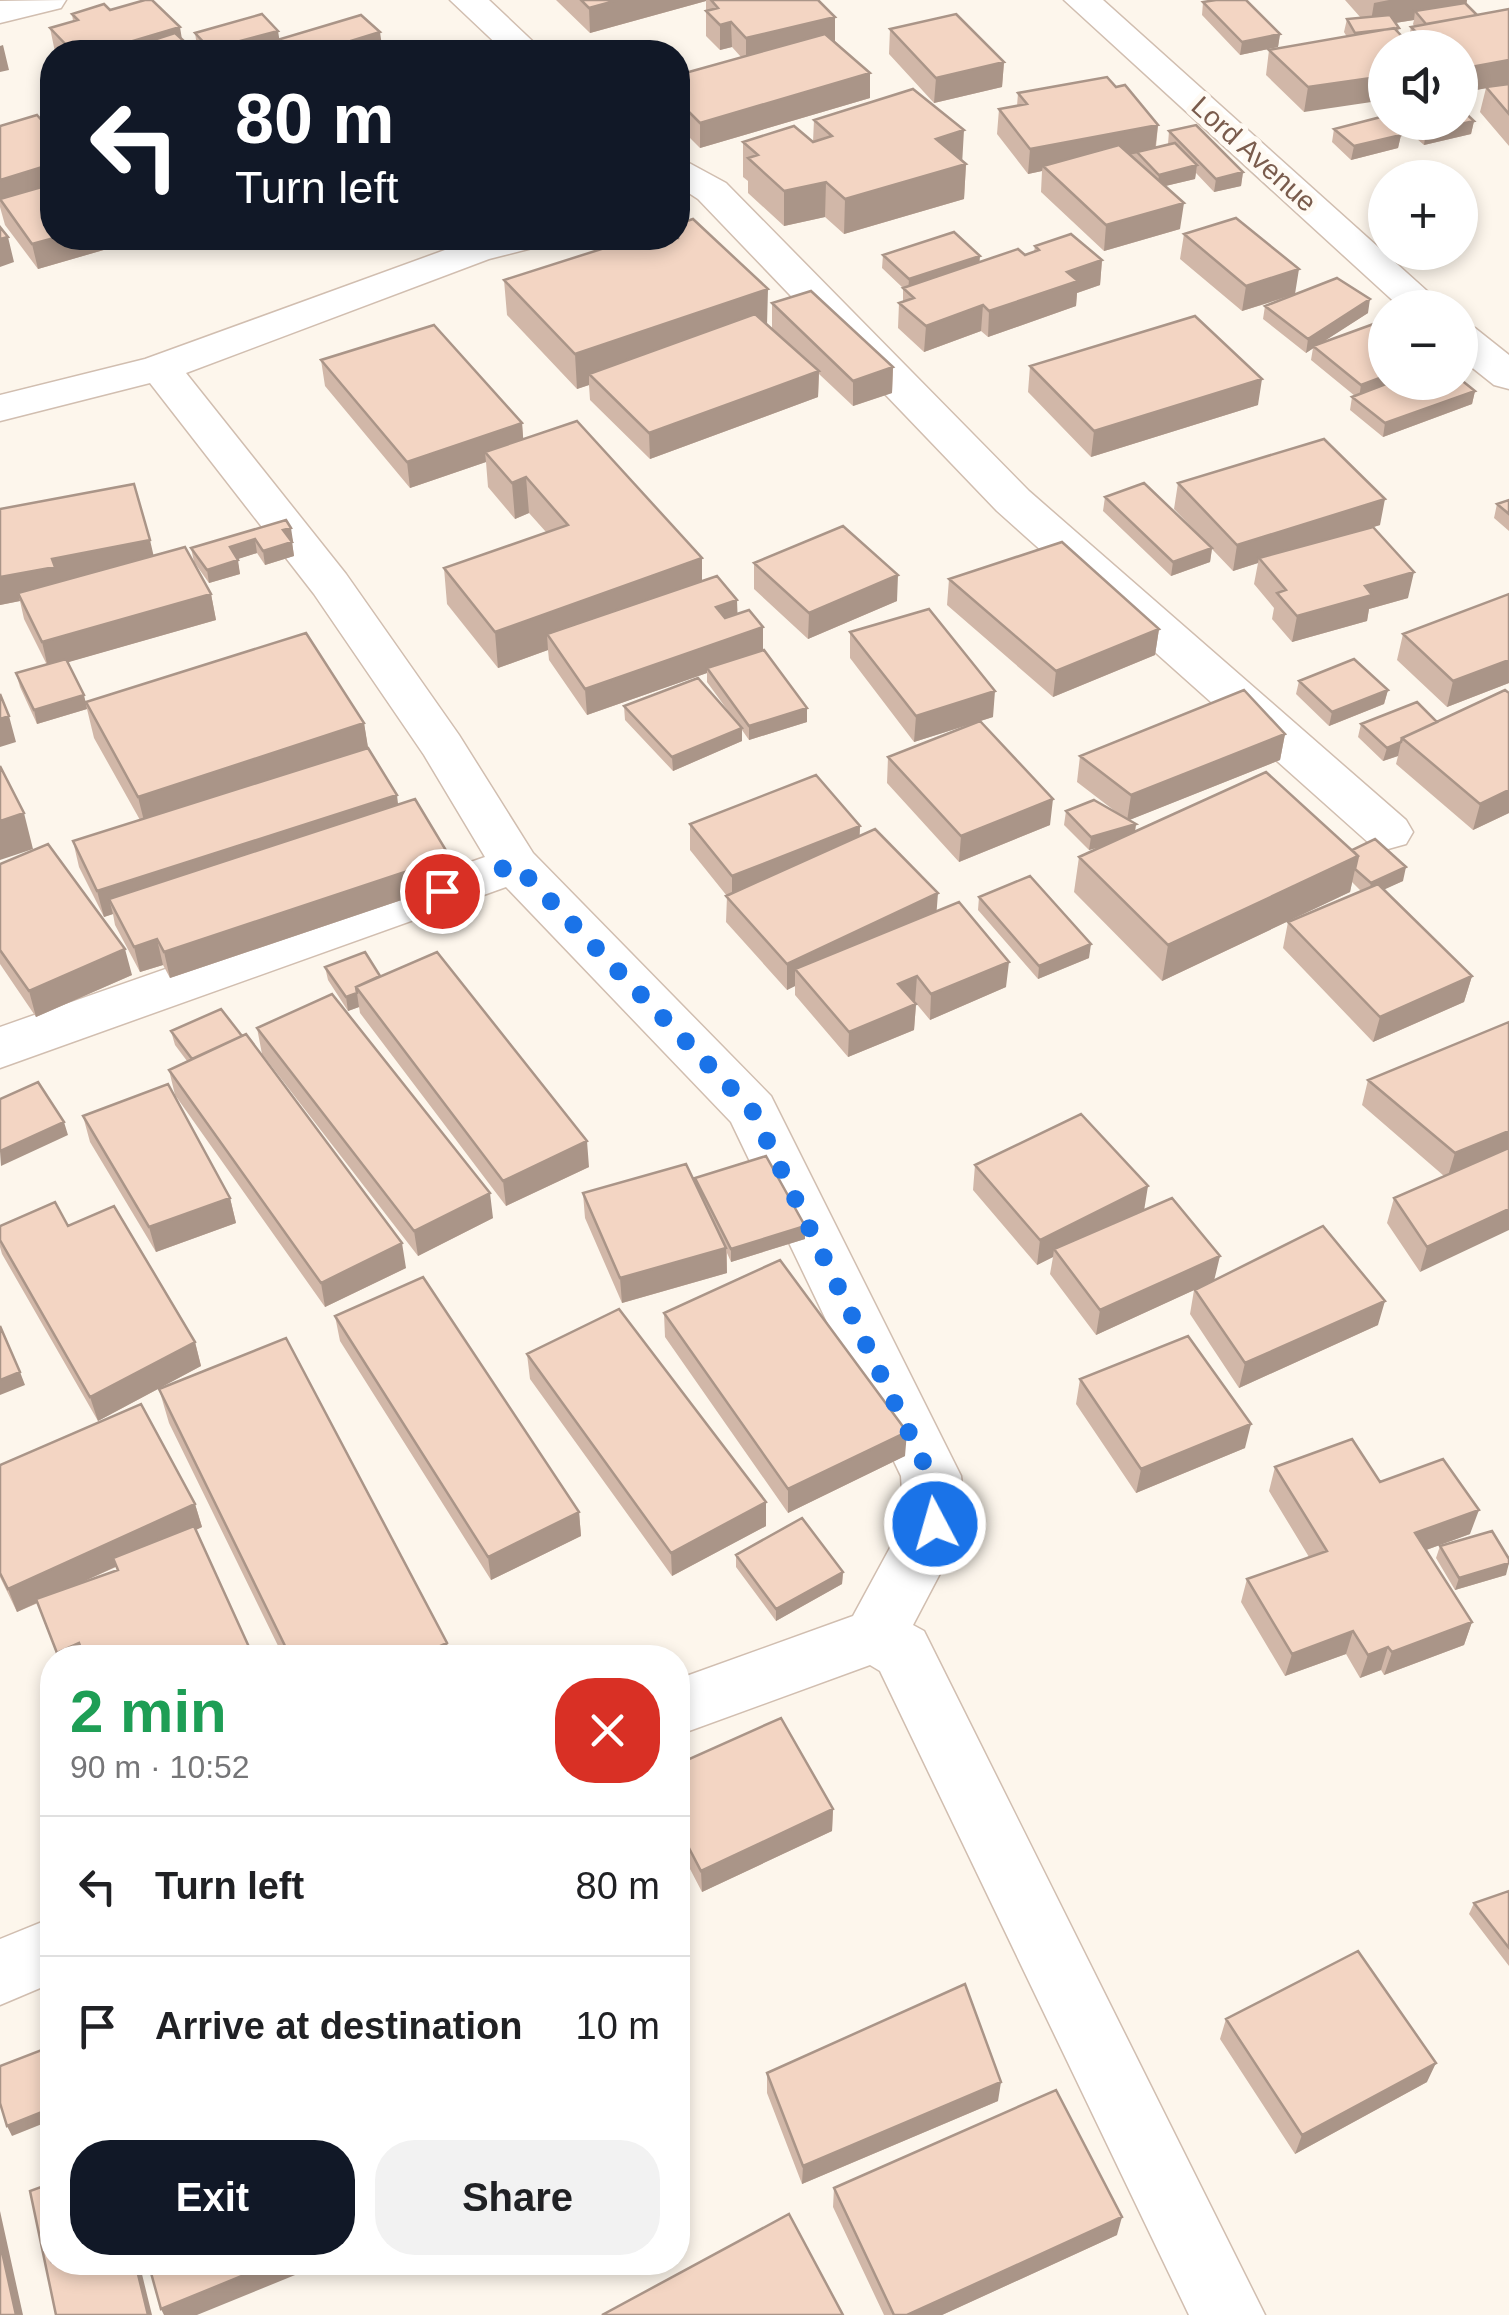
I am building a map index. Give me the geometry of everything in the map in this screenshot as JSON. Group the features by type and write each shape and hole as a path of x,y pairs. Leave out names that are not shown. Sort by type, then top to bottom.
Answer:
{"street":[{"path":"0,12 48,0"},
{"path":"468,0 513,40"},
{"name":"Lord Avenue","path":"1082,0 1406,290"},
{"path":"690,188 1014,502 1388,832"},
{"path":"0,408 160,368 476,250"},
{"path":"1478,351 1509,376"},
{"path":"160,368 330,584 442,746 515,864 752,1110 930,1476 935,1524 875,1636 690,1703"},
{"path":"0,1048 515,864"},
{"path":"875,1636 902,1651 1228,2315"},
{"path":"0,1972 40,1955"}],"building":[{"path":"152,0 180,27 136,40 62,40 50,28 78,20 72,14 104,4 110,10"},
{"path":"581,0 618,0 589,8"},
{"path":"711,0 818,0 835,17 746,38 731,22 720,25 706,11 718,8"},
{"path":"1246,0 1280,34 1242,42 1203,2"},
{"path":"1465,3 1477,15 1426,24 1415,11"},
{"path":"1509,9 1509,60 1478,66 1478,30 1411,27"},
{"path":"262,14 278,31 244,40 202,40 195,33"},
{"path":"956,14 1004,62 936,78 890,29"},
{"path":"361,15 380,32 354,40 277,40"},
{"path":"1390,15 1399,28 1355,33 1347,19"},
{"path":"175,33 183,40 153,40"},
{"path":"1368,33 1368,78 1308,87 1269,50"},
{"path":"825,34 870,73 700,123 690,113 690,72"},
{"path":"1107,77 1116,87 1125,85 1158,125 1030,149 999,109 1027,104 1018,93"},
{"path":"1509,84 1509,114 1486,87"},
{"path":"913,89 964,130 936,139 966,164 845,199 826,182 784,191 748,158 758,155 743,142 794,126 813,142 832,136 814,120"},
{"path":"37,115 40,168 0,180 0,126"},
{"path":"1368,120 1368,140 1380,140 1354,146 1334,129"},
{"path":"1196,125 1243,172 1216,179 1169,131"},
{"path":"1175,143 1197,165 1159,175 1137,152"},
{"path":"1119,145 1184,203 1106,225 1043,166"},
{"path":"40,187 40,242 32,244 0,199"},
{"path":"1236,218 1299,269 1246,286 1184,234"},
{"path":"690,220 768,289 575,354 504,280 598,250 690,250"},
{"path":"954,232 980,256 909,279 883,255"},
{"path":"1071,234 1102,260 1067,272 1078,281 989,311 983,305 926,326 899,303 914,298 903,288 1018,249 1025,255 1039,250 1035,246"},
{"path":"1337,278 1368,298 1308,339 1265,306"},
{"path":"811,291 893,367 853,381 772,303"},
{"path":"755,314 819,371 649,433 589,374"},
{"path":"1195,316 1262,379 1094,431 1030,366"},
{"path":"434,325 522,423 407,462 321,360"},
{"path":"1368,326 1368,382 1361,385 1313,346"},
{"path":"1368,391 1368,400 1450,400 1385,423 1352,397"},
{"path":"577,421 702,558 495,632 444,568 568,525 526,477 512,483 485,452"},
{"path":"1324,439 1385,499 1237,545 1178,483"},
{"path":"1144,483 1212,548 1173,562 1105,497"},
{"path":"134,484 150,540 52,559 55,567 0,577 0,509"},
{"path":"1509,500 1509,514 1497,504"},
{"path":"286,520 291,528 283,530 292,542 263,551 255,539 230,547 238,560 207,570 191,548"},
{"path":"843,526 898,575 809,613 754,563"},
{"path":"1373,527 1414,572 1365,586 1372,595 1297,616 1277,593 1286,590 1259,558"},
{"path":"1062,542 1159,629 1056,671 949,579"},
{"path":"185,547 211,594 42,642 18,593"},
{"path":"717,576 737,600 716,607 725,618 749,610 763,627 585,689 547,634"},
{"path":"1509,594 1509,660 1453,681 1403,634"},
{"path":"929,609 995,691 916,716 850,632"},
{"path":"306,633 364,723 138,797 86,702"},
{"path":"764,650 807,708 749,726 707,668"},
{"path":"66,659 84,695 34,710 16,673"},
{"path":"1354,659 1388,690 1332,712 1299,681"},
{"path":"698,678 742,728 672,757 624,706"},
{"path":"1244,690 1285,734 1131,795 1080,756"},
{"path":"1505,690 1509,693 1509,790 1480,804 1402,738"},
{"path":"0,694 9,716 0,719"},
{"path":"1417,702 1437,722 1387,748 1361,724"},
{"path":"980,721 1053,799 961,836 888,757"},
{"path":"368,748 397,795 97,891 73,841"},
{"path":"0,766 24,813 0,821"},
{"path":"1266,772 1358,856 1168,945 1079,857"},
{"path":"816,775 860,826 732,876 690,824"},
{"path":"415,799 450,857 164,952 157,939 134,947 109,899"},
{"path":"1094,800 1136,824 1091,837 1066,811"},
{"path":"875,829 938,893 787,964 726,896"},
{"path":"1375,839 1406,867 1371,883 1355,869 1358,856 1352,850"},
{"path":"48,844 125,949 29,991 0,950 0,864"},
{"path":"1030,876 1091,944 1039,966 979,897"},
{"path":"1378,884 1472,976 1380,1017 1288,922"},
{"path":"959,902 1009,962 931,994 917,976 898,984 916,1004 849,1032 795,969"},
{"path":"365,952 380,976 356,987 357,993 346,997 325,967"},
{"path":"437,952 587,1141 503,1181 356,987"},
{"path":"332,994 490,1193 414,1231 257,1028"},
{"path":"221,1009 242,1036 192,1059 171,1031"},
{"path":"1509,1022 1509,1131 1455,1153 1368,1080"},
{"path":"246,1034 402,1243 321,1283 169,1070"},
{"path":"38,1082 64,1122 0,1151 0,1099"},
{"path":"168,1084 230,1198 149,1227 83,1116"},
{"path":"1081,1114 1148,1186 1040,1240 975,1165"},
{"path":"1509,1148 1509,1209 1427,1247 1394,1198"},
{"path":"766,1156 805,1226 731,1249 695,1178"},
{"path":"686,1164 726,1248 620,1278 583,1193"},
{"path":"1172,1198 1220,1256 1100,1310 1054,1249"},
{"path":"55,1202 68,1226 114,1206 195,1342 90,1397 0,1240 0,1226"},
{"path":"1323,1226 1385,1301 1245,1363 1195,1290"},
{"path":"780,1260 907,1432 788,1489 664,1313"},
{"path":"423,1277 579,1512 488,1557 335,1316"},
{"path":"619,1309 766,1502 671,1553 527,1354"},
{"path":"0,1326 20,1372 0,1380"},
{"path":"1188,1336 1251,1424 1141,1469 1080,1379"},
{"path":"286,1338 447,1643 285,1645 159,1389"},
{"path":"141,1404 195,1504 8,1589 0,1573 0,1465"},
{"path":"1352,1439 1380,1482 1443,1459 1479,1510 1415,1533 1472,1622 1392,1652 1388,1647 1368,1655 1353,1631 1292,1654 1247,1579 1327,1551 1275,1467"},
{"path":"802,1518 843,1572 776,1609 736,1555"},
{"path":"194,1526 248,1645 54,1645 36,1599 118,1570 113,1558"},
{"path":"1492,1531 1509,1563 1459,1578 1440,1546"},
{"path":"781,1718 833,1809 701,1871 690,1850 690,1759"},
{"path":"1509,1891 1509,1948 1474,1903"},
{"path":"1358,1951 1436,2063 1302,2135 1226,2019"},
{"path":"965,1984 1001,2082 803,2166 767,2073"},
{"path":"40,2051 40,2113 7,2126 0,2103 0,2066"},
{"path":"1056,2090 1122,2217 907,2315 894,2315 834,2188"},
{"path":"40,2187 40,2239 30,2191"},
{"path":"789,2214 843,2315 602,2315 676,2275 690,2275 690,2267"},
{"path":"0,2243 16,2315 0,2315"},
{"path":"48,2275 138,2275 148,2315 56,2315"},
{"path":"152,2275 244,2275 161,2309"}],"route":[{"path":"442,891 515,864 752,1110 930,1476 935,1524"}]}
